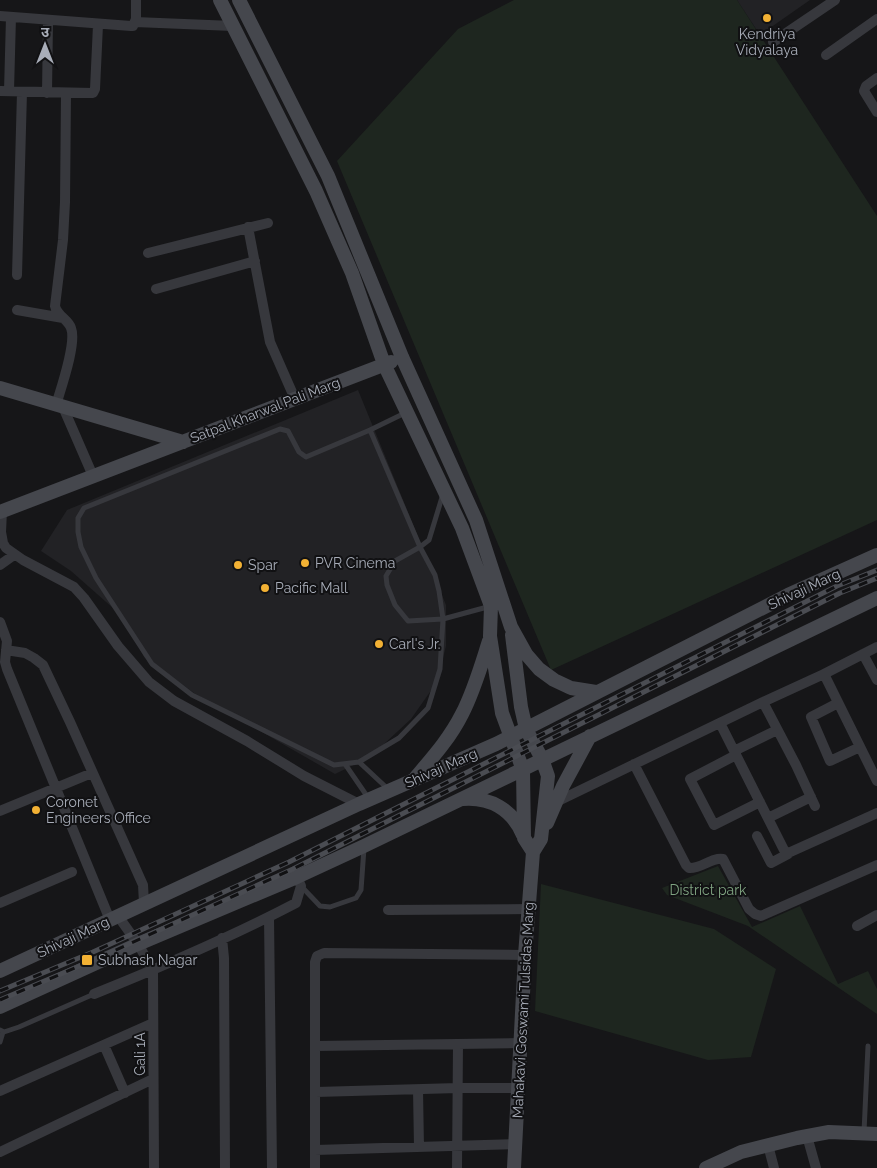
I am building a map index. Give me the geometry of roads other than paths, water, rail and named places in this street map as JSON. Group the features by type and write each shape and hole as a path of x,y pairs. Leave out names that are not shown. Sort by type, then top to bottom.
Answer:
{"street":[{"path":"98,25 94,92 90,94 66,94 4,91 5,17 133,26 135,22 136,0"},
{"path":"220,0 316,191 352,273 384,364 462,528 491,606 490,636 502,713 523,770 524,838"},
{"path":"239,0 328,176 402,357 476,520 511,627 526,654 539,669 554,680 572,688 596,692"},
{"path":"773,42 835,0"},
{"path":"826,55 877,19"},
{"path":"46,93 48,20"},
{"path":"135,22 233,26"},
{"path":"877,78 866,86 864,91 877,111"},
{"path":"17,275 22,92"},
{"path":"66,94 65,202 63,240 55,306 56,310 71,327 72,342 60,406 92,476"},
{"path":"148,253 268,223"},
{"path":"248,227 270,342 295,399"},
{"path":"156,289 255,261"},
{"path":"17,310 63,318"},
{"name":"Satpal Kharwal Pali Marg","path":"0,388 183,442 402,357"},
{"path":"183,442 1,512 1,544 14,555 74,587 118,646 149,682 162,693 304,776 364,802"},
{"path":"0,565 14,555"},
{"name":"Shivaji Marg","path":"0,971 364,802 496,744 788,595 877,555"},
{"path":"0,1007 138,944 299,882 364,846 877,598"},
{"name":"Gali 1A","path":"0,622 5,634 7,669 54,788 114,918 138,944 153,970 152,1167"},
{"name":"Mahakavi Goswami Tulsidas Marg","path":"511,627 521,707 526,729 542,759 548,776 541,839 533,852 525,955 514,1168"},
{"path":"414,780 442,746 462,714 477,680 490,636"},
{"path":"556,802 877,647"},
{"path":"6,650 25,653 43,665 143,885 144,903"},
{"path":"863,654 877,680"},
{"path":"824,674 877,781"},
{"path":"763,702 813,802 768,818"},
{"path":"838,703 811,717 830,761 860,747"},
{"path":"720,723 785,852 788,854"},
{"path":"760,802 714,825 690,779 777,730"},
{"path":"541,839 574,762 590,736"},
{"path":"634,764 686,865 689,868 696,869 717,859 723,859 749,909 755,914 761,916 877,865"},
{"path":"0,811 92,773"},
{"path":"460,799 474,798 500,806 519,825 524,838 533,852"},
{"path":"757,836 771,863 877,813"},
{"path":"0,903 72,872"},
{"path":"94,994 153,970 296,903 299,882"},
{"path":"388,910 529,909"},
{"path":"857,926 877,915"},
{"path":"269,917 272,1168"},
{"path":"222,938 224,958 224,1168"},
{"path":"315,1168 315,958 320,954 525,955"},
{"path":"0,1091 153,1023"},
{"path":"316,1046 520,1043"},
{"path":"458,1044 458,1168"},
{"path":"104,1045 125,1093"},
{"path":"0,1152 153,1079"},
{"path":"316,1092 518,1088"},
{"path":"418,1090 419,1147"},
{"path":"706,1168 729,1163 741,1152 807,1136 829,1132 871,1133"},
{"path":"807,1136 816,1168"},
{"path":"315,1150 515,1144"},
{"path":"768,1145 774,1168"}],"lane":[{"path":"370,430 420,547 435,575 443,619 440,669 428,708 399,738 359,762 334,765 192,695 152,664 96,578 81,547 78,518 84,508 280,429 288,431 299,452 306,457 407,412"},
{"path":"444,491 429,540 395,561 386,576 394,605 408,621 443,619 491,606"},
{"path":"359,762 390,791"},
{"path":"346,764 364,802"},
{"path":"299,882 320,906 330,907 356,898 361,890 364,846"},
{"path":"0,1042 1,1031 19,1027 94,994"},
{"path":"868,1046 871,1133"}],"railway":[{"path":"0,991 93,952 289,862 837,586 877,570"},
{"path":"0,1000 96,959 293,869 840,593 877,578"}],"place":[{"name":"Kendriya Vidyalaya","path":"767,18"},
{"name":"PVR Cinema","path":"305,563"},
{"name":"Spar","path":"238,565"},
{"name":"Pacific Mall","path":"265,588"},
{"name":"Carl's Jr.","path":"379,644"},
{"name":"Coronet Engineers Office","path":"36,810"},
{"name":"Subhash Nagar","path":"87,960"}],"park label":[{"name":"District park","path":"708,890"}]}
